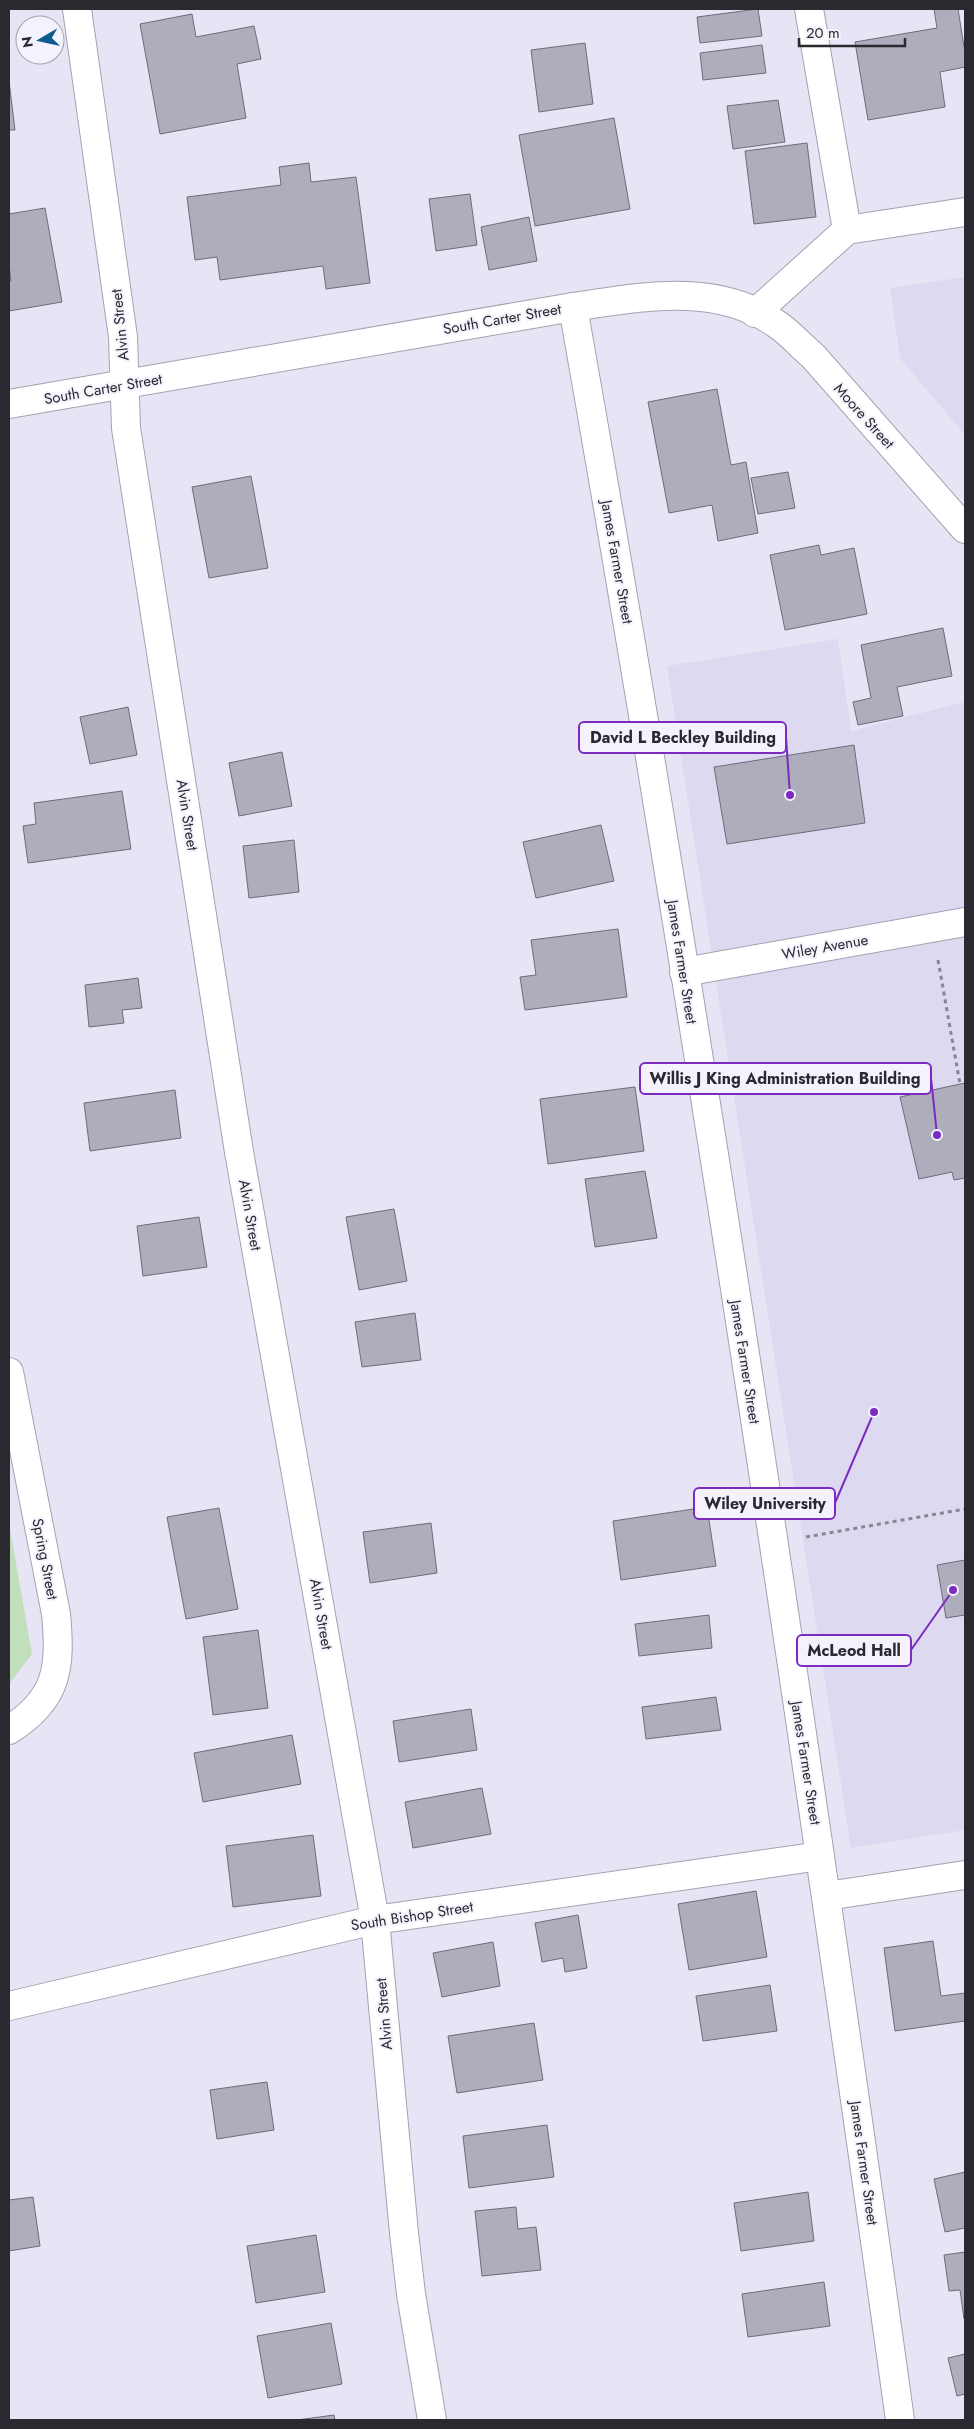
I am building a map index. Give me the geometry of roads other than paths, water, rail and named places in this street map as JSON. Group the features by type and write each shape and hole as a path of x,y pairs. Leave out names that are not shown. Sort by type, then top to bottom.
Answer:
{"street":[{"name":"Alvin Street","path":"77,9 124,337 126,428 239,1152 375,1920 404,2233 411,2294 432,2420"},
{"path":"809,9 847,230"},
{"path":"755,313 847,230 965,212"},
{"name":"South Carter Street","path":"9,404 624,299 689,295 718,299 755,313"},
{"name":"James Farmer Street","path":"573,307 647,736 773,1543 827,1896 900,2420"},
{"name":"Moore Street","path":"755,313 777,324 812,356 965,529"},
{"name":"Wiley Avenue","path":"684,972 965,922"},
{"name":"Spring Street","path":"9,1372 56,1614 59,1650 55,1680 38,1707 9,1730"},
{"name":"South Bishop Street","path":"9,2006 375,1920 820,1856"},
{"path":"827,1896 965,1875"}],"place":[{"name":"David L Beckley Building","path":"790,795"},
{"name":"Willis J King Administration Building","path":"937,1135"},
{"name":"Wiley University","path":"874,1412"},
{"name":"McLeod Hall","path":"953,1590"}]}
